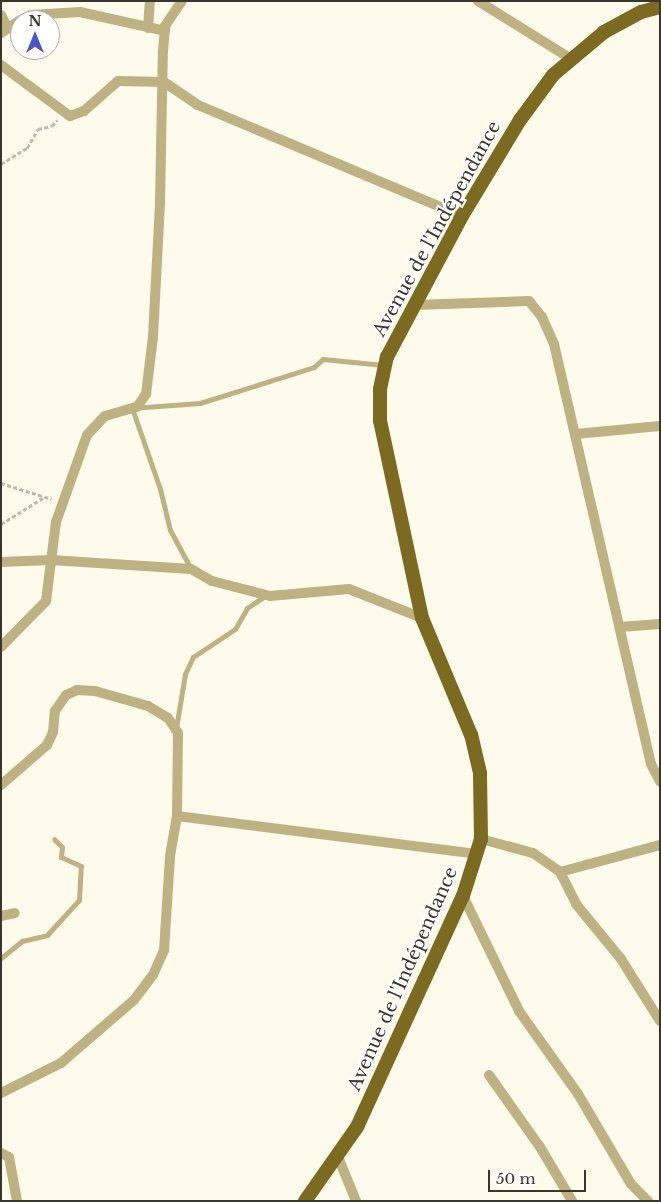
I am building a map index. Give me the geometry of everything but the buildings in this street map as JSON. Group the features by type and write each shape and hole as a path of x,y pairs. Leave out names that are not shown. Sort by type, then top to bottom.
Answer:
{"highway":[{"name":"Avenue de l'Indépendance","path":"306,1201 358,1127 463,896 481,839 480,773 471,735 422,618 380,421 380,388 385,366 398,331 415,305 462,216 520,120 553,75 570,58 604,32 644,7 660,7"}],"street":[{"path":"148,28 150,1"},
{"path":"1,647 46,601 56,522 87,435 104,416 137,407 146,394 153,337 165,31 182,1"},
{"path":"478,1 570,58"},
{"path":"60,13 80,12 165,31"},
{"path":"1,15 4,30"},
{"path":"1,65 63,113 77,115 84,111 118,80 164,82 198,104 462,216"},
{"path":"415,305 528,301 542,317 554,344 651,764 660,782"},
{"path":"576,434 660,426"},
{"path":"1,562 51,560 191,569 212,581 266,595 349,589 422,618"},
{"path":"620,627 660,624"},
{"path":"1,785 47,745 53,732 55,711 66,695 77,690 148,706 168,718 176,729 180,749 177,816 170,856 164,950 153,975 134,1000 61,1063 1,1093"},
{"path":"177,816 477,854"},
{"path":"481,839 533,853 560,872 576,904 621,959 660,1021"},
{"path":"560,872 660,845"},
{"path":"463,896 519,1011 578,1094 631,1184 648,1201"},
{"path":"1,916 15,913"},
{"path":"489,1074 540,1147 572,1201"},
{"path":"1,1153 9,1157 17,1201"},
{"path":"338,1157 356,1201"}],"lane":[{"path":"191,569 170,530 160,490 132,408 209,400 240,392 263,381 314,367 322,359 385,366"},
{"path":"176,729 184,674 193,658 235,628 247,608 266,595"},
{"path":"1,958 22,941 47,935 79,900 81,866 61,857 62,846 54,839"}],"path":[{"path":"1,164 27,148 38,129 52,126 63,113"},
{"path":"1,483 43,498 64,500"},
{"path":"1,524 43,498"}]}
